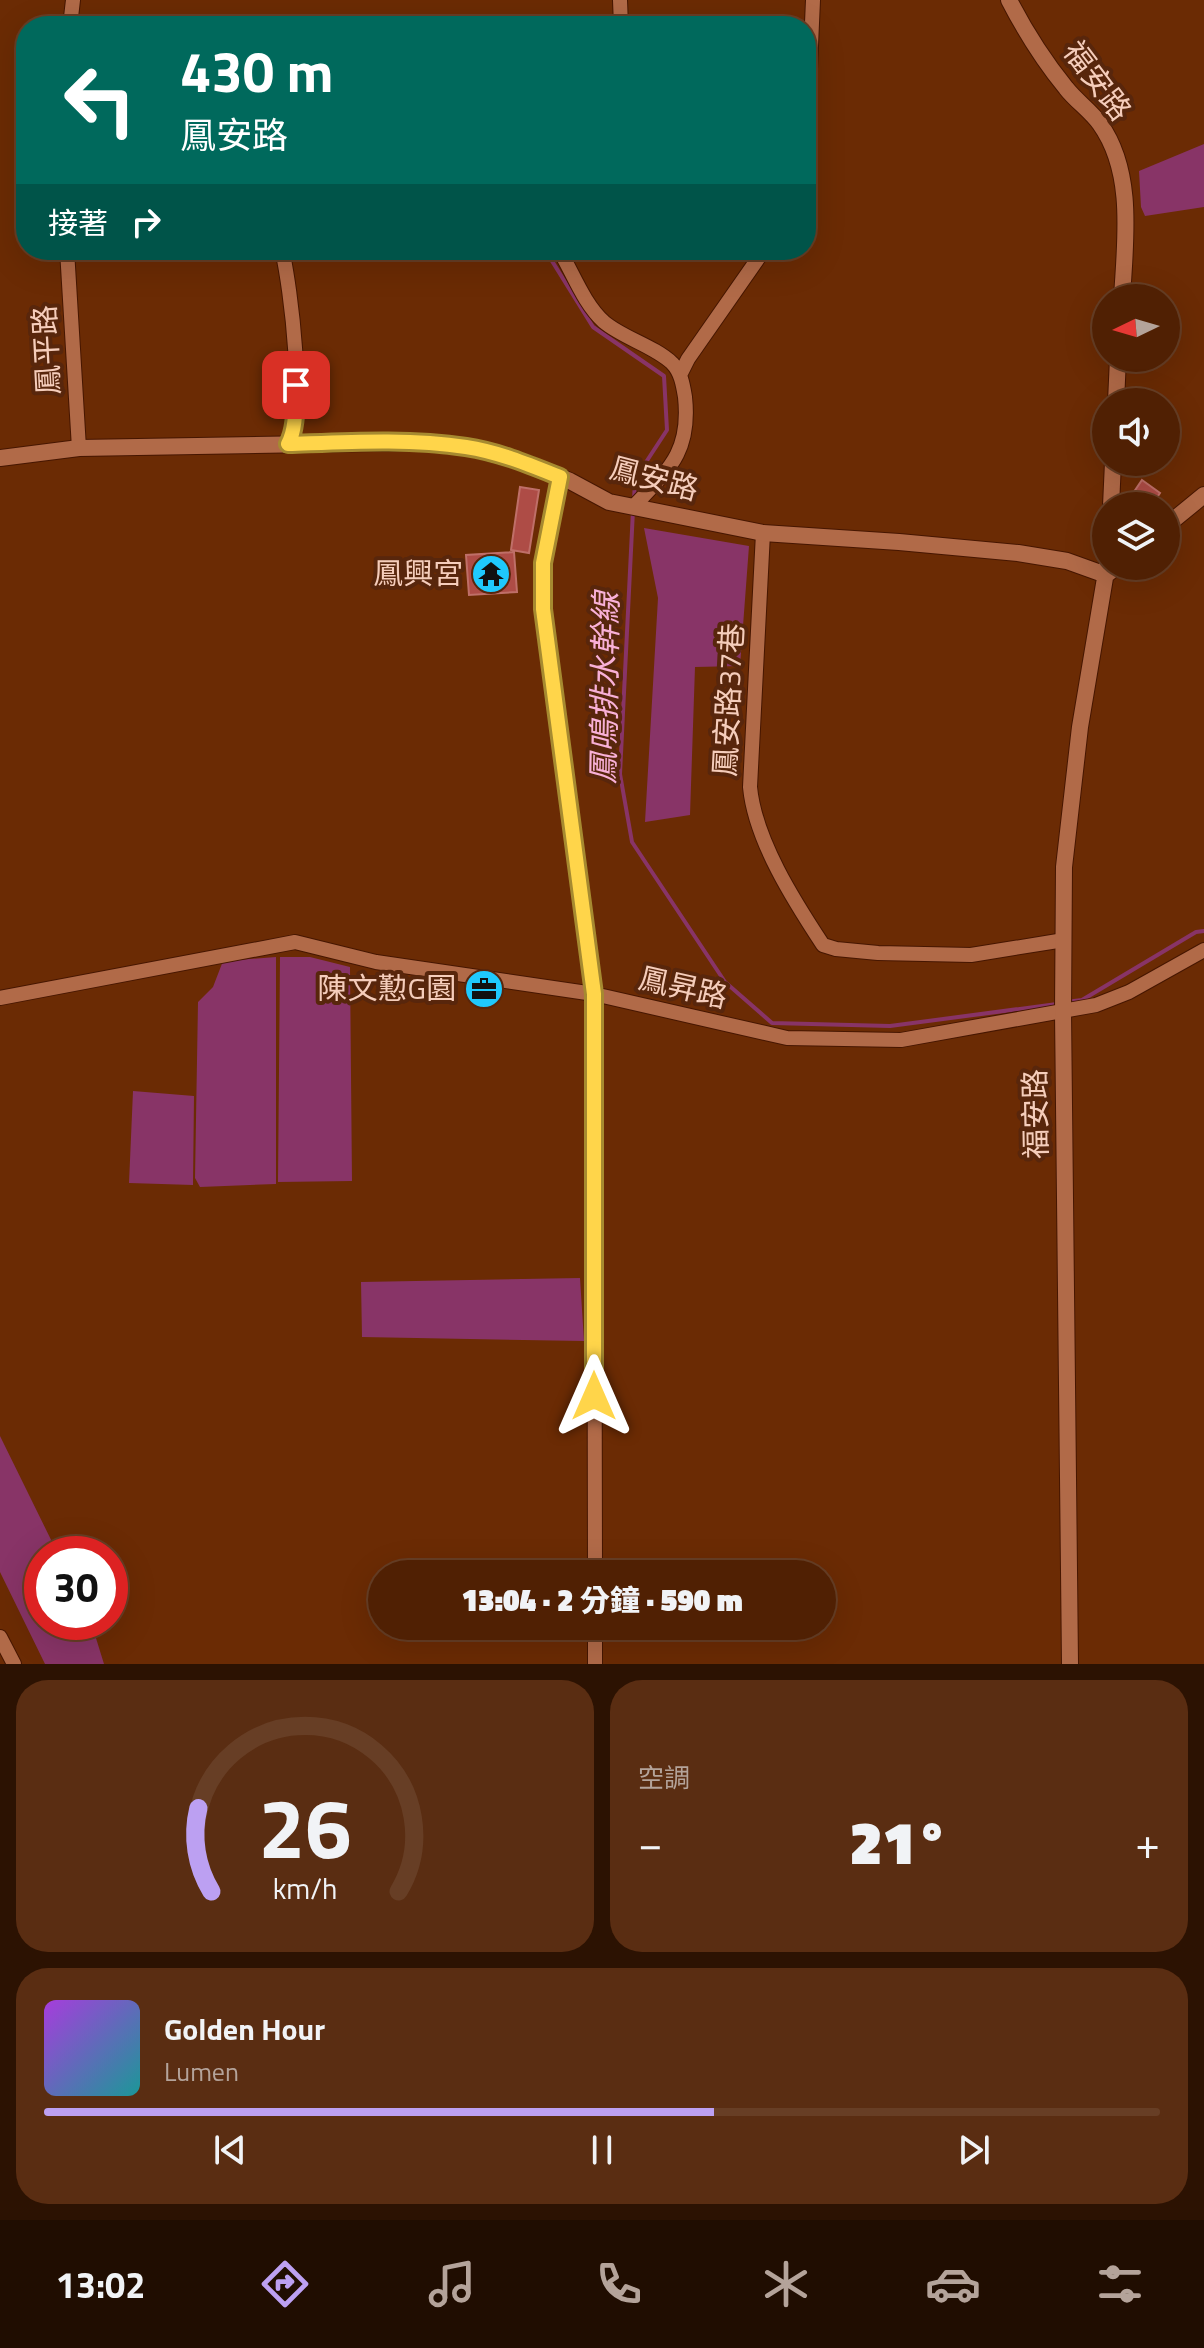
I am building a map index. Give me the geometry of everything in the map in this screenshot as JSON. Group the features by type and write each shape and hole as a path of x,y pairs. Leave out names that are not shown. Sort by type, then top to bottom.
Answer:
{"street":[{"name":"福安路","path":"1009,0 1026,33 1067,90 1100,124 1118,159 1125,198 1122,284"},
{"name":"鳳平路","path":"68,260 79,448"},
{"path":"284,260 289,282 296,385 294,424 288,444"},
{"path":"565,260 593,310 605,323 671,363 680,375 686,413 685,434 673,463 633,507"},
{"path":"680,375 757,260"},
{"name":"鳳安路","path":"0,458 79,448 420,443 468,447 526,463 609,502 763,533 1018,553 1092,566"},
{"path":"560,477 543,563 543,609 594,994 595,1560"},
{"path":"1180,515 1204,495"},
{"name":"鳳安路37巷","path":"763,533 751,800 775,866 823,945 878,953 971,955 1064,940"},
{"name":"福安路","path":"1070,1664 1064,867 1080,727 1108,580"},
{"name":"鳳昇路","path":"0,998 295,942 376,962 594,994 787,1038 901,1040 1096,1005 1129,992 1204,950"},
{"path":"0,1637 14,1664"},
{"path":"595,1640 595,1664"}],"shaded area":[{"path":"1204,144 1204,207 1145,216 1141,207 1139,171"},
{"path":"644,528 749,546 740,666 695,667 690,815 645,822 658,598"},
{"path":"276,957 276,1184 200,1187 195,1178 198,1002 213,987 223,961"},
{"path":"280,957 310,957 350,967 352,1181 278,1182"},
{"path":"133,1091 194,1096 193,1185 129,1183"},
{"path":"580,1278 584,1341 362,1337 361,1282"},
{"path":"0,1436 49,1536 24,1536 24,1621 0,1572"},
{"path":"33,1640 97,1640 104,1664 45,1664"}],"building":[{"path":"1142,480 1159,492 1134,492"},
{"path":"520,487 539,490 529,553 511,550"},
{"name":"鳳興宮","path":"514,552 517,592 469,595 466,555"}],"waterway":[{"name":"鳳鳴排水幹線","path":"551,260 593,327 664,376 667,430 635,479 634,501"},
{"name":"鳳鳴排水幹線","path":"633,510 620,774 632,842 725,982 772,1023 890,1026 1057,1004"},
{"name":"鳳鳴排水幹線","path":"1066,1002 1082,1000 1196,932 1204,931"}],"place":[{"name":"鳳興宮","path":"491,574"},
{"name":"陳文懃G園","path":"484,989"}],"route":[{"path":"296,385 294,424 288,444 420,443 468,447 526,463 560,477 543,563 543,609 594,994 594,1396"}]}
